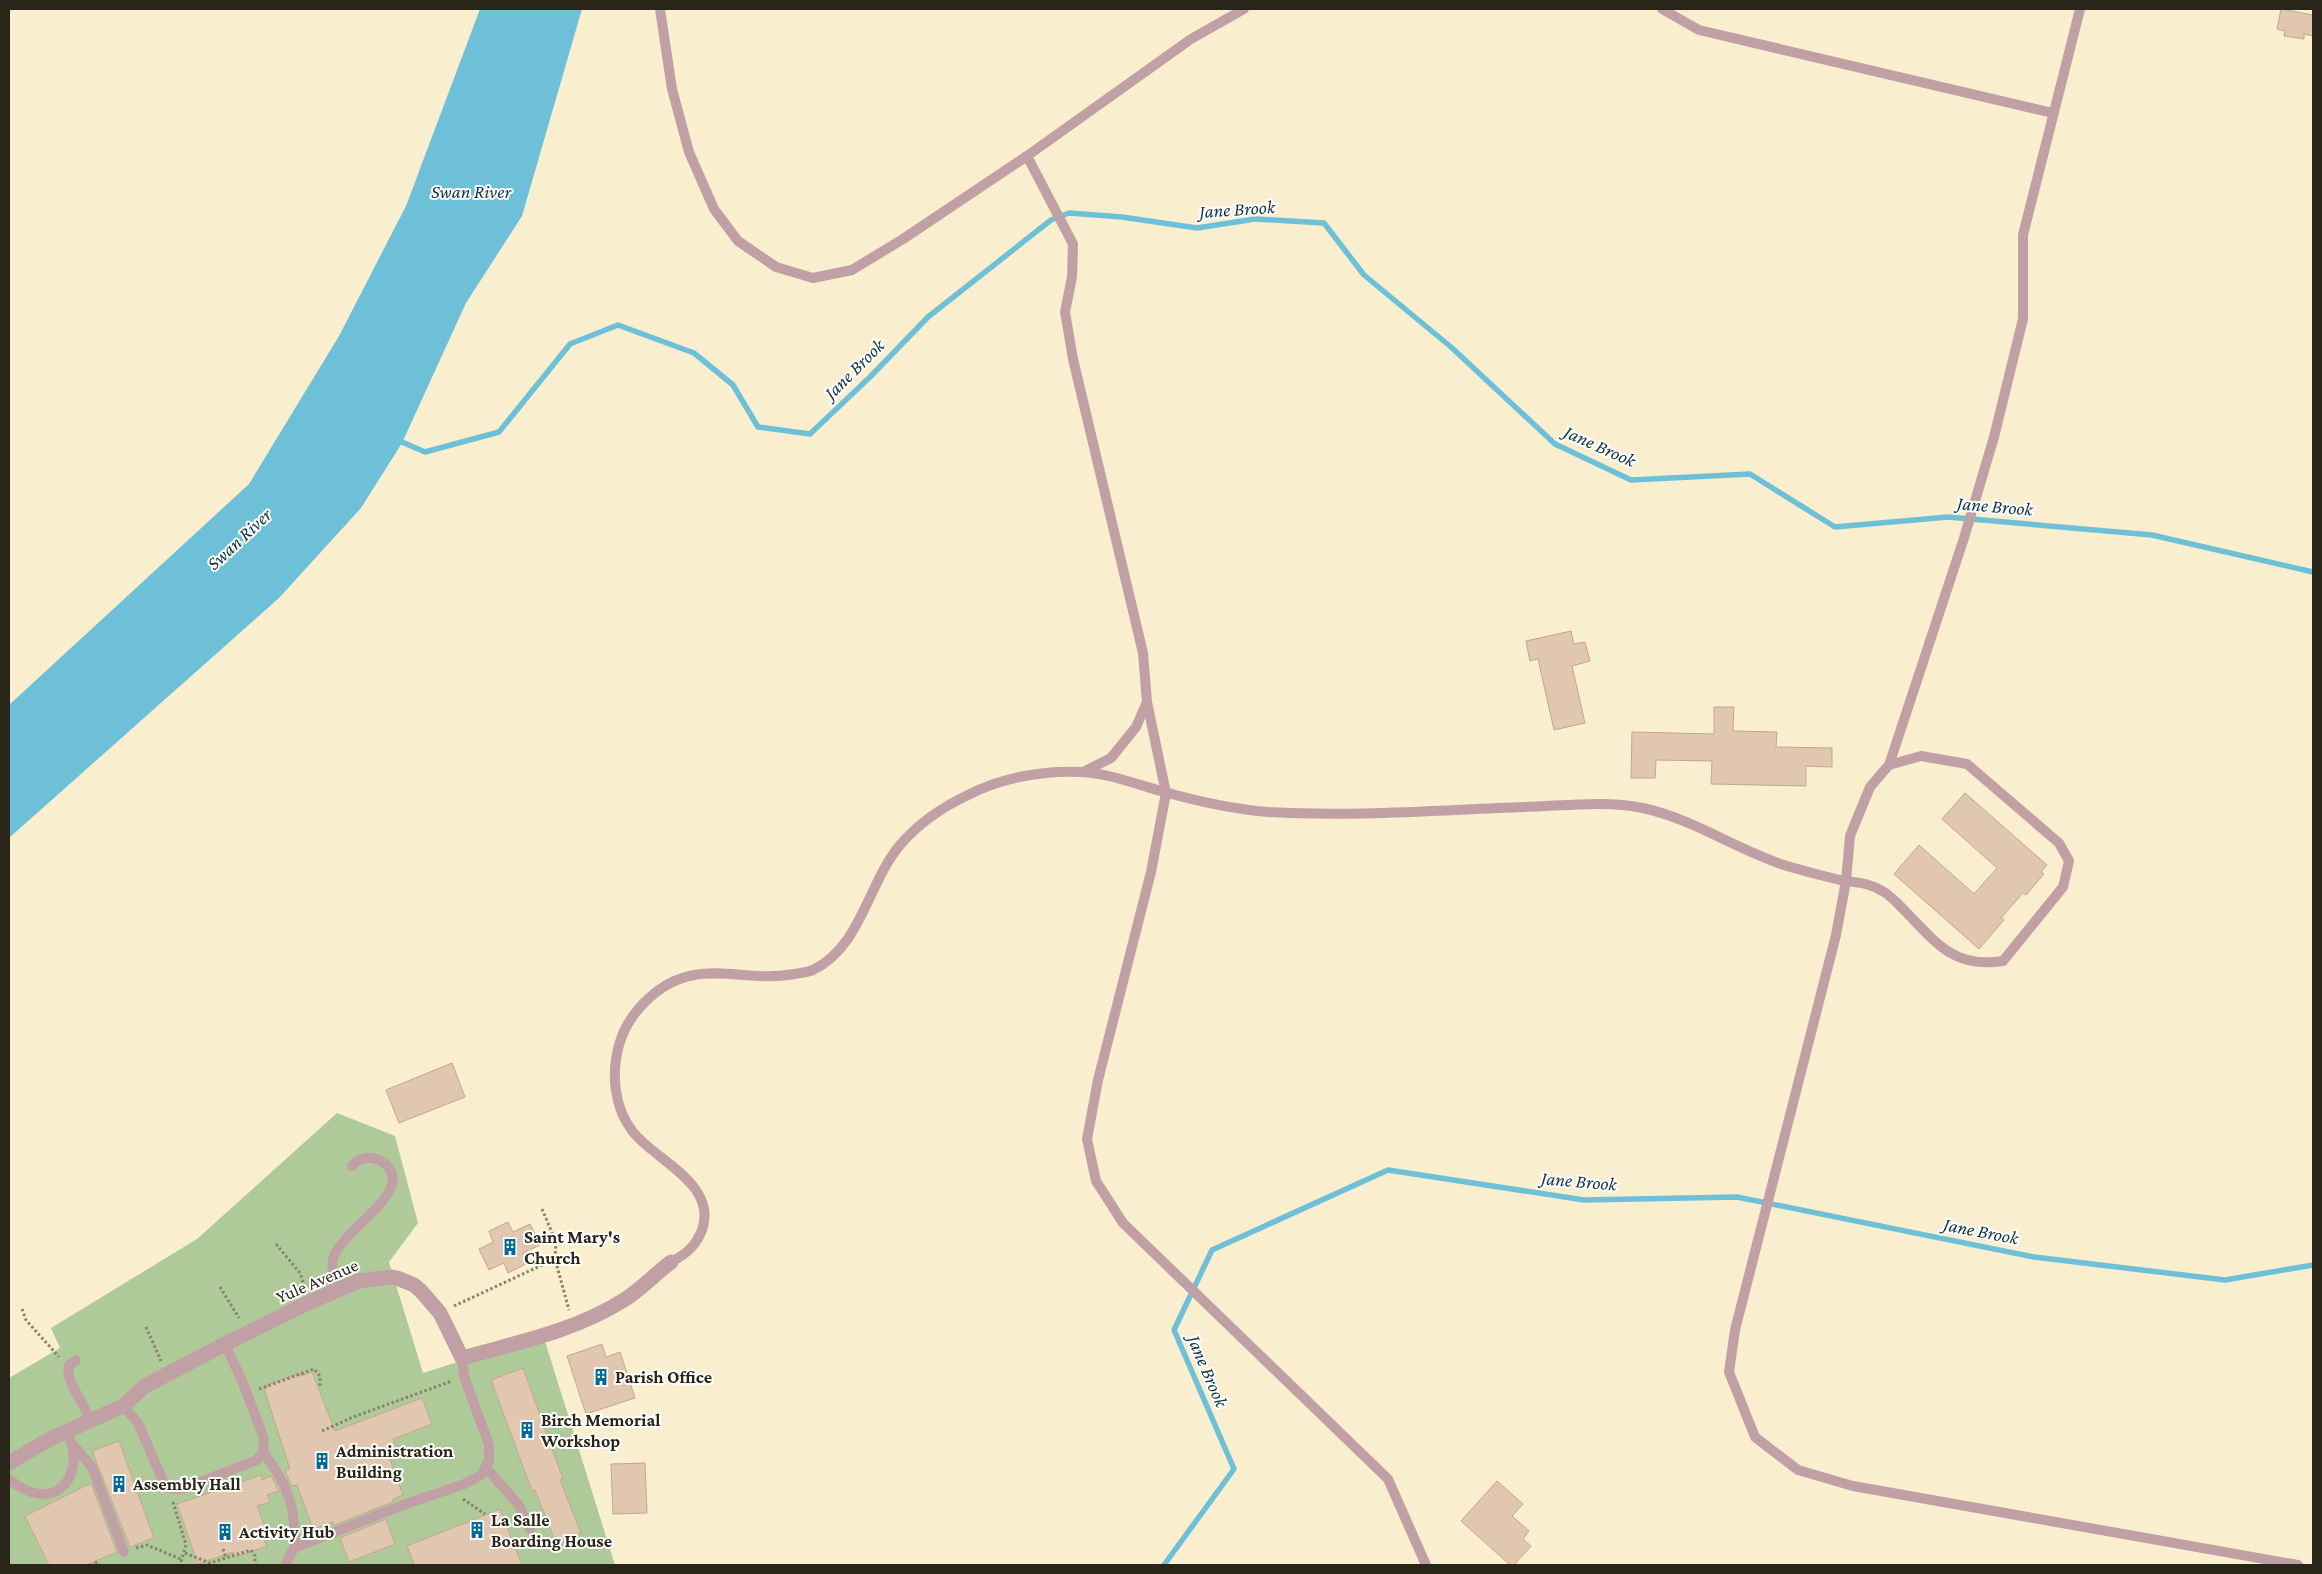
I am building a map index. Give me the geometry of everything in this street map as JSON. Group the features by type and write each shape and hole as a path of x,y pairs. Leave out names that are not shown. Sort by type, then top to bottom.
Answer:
{"street":[{"path":"462,1358 530,1340 573,1325 625,1300 671,1262"},
{"name":"Yule Avenue","path":"9,1463 70,1438 90,1421 123,1406 145,1386 225,1344 359,1280 374,1277 397,1278 421,1291 440,1313 462,1358"}],"lane":[{"path":"660,9 672,89 688,152 714,209 738,241 776,267 813,278 852,270 904,239 1026,156 1191,39 1244,9"},
{"path":"1662,9 1699,30 2054,113"},
{"path":"2080,9 2023,235 2023,319 1994,437 1964,538 1889,765 1870,787 1850,836 1846,881 1836,935 1735,1330 1729,1372 1755,1437 1798,1470 1853,1486 2298,1565"},
{"path":"1026,156 1073,244 1072,277 1065,312 1073,359 1143,653 1147,702 1166,793 1152,872 1098,1080 1087,1139 1096,1181 1123,1223 1388,1479 1426,1565"},
{"path":"1083,772 1111,758 1136,728 1147,702"},
{"path":"671,1262 689,1252 697,1241 703,1228 704,1208 688,1180 632,1131 618,1105 615,1075 619,1044 634,1012 663,984 693,974 726,972 776,978 810,972 835,955 861,917 880,877 900,845 936,812 972,792 1025,775 1083,772 1218,806 1268,812 1353,813 1593,804 1640,807 1677,818 1782,865 1846,881 1868,883 1888,894 1952,956 1982,964 2003,961 2063,887 2068,861 2059,843 1967,764 1921,756 1889,765"},
{"path":"336,1290 333,1268 336,1252 376,1209 390,1191 393,1182 390,1168 378,1159 361,1158 352,1166"},
{"path":"123,1406 134,1416 163,1481 171,1489 188,1487 257,1460 263,1452 264,1439 225,1344"},
{"path":"294,1548 406,1504 467,1483 486,1469 489,1460 489,1445 464,1376 462,1358"},
{"path":"72,1362 70,1378 85,1406 90,1421"},
{"path":"9,1479 32,1493 44,1495 56,1492 69,1479 75,1456 70,1438"},
{"path":"70,1438 92,1468 124,1552"},
{"path":"263,1452 281,1476 295,1518 294,1548 285,1565"},
{"path":"486,1469 518,1504 530,1529"}],"path":[{"path":"542,1209 556,1242 555,1258 573,1325"},
{"path":"276,1244 300,1273 306,1292"},
{"path":"440,1313 555,1258"},
{"path":"220,1287 242,1325"},
{"path":"22,1310 26,1320 60,1358 72,1362"},
{"path":"146,1327 156,1348"},
{"path":"247,1394 314,1369 320,1376 320,1386"},
{"path":"322,1431 353,1417 464,1376"},
{"path":"370,1411 372,1417"},
{"path":"353,1417 354,1424"},
{"path":"171,1489 173,1505 186,1545 180,1565"},
{"path":"461,1497 485,1514"},
{"path":"124,1552 147,1545 183,1560"},
{"path":"223,1549 226,1558"},
{"path":"185,1553 210,1563 251,1550 255,1556 255,1565"},
{"path":"221,1560 222,1565"},
{"path":"95,1562 100,1565"}],"green space":[{"path":"337,1113 395,1136 418,1223 389,1262 423,1373 543,1335 615,1565 9,1565 9,1378 60,1348 51,1328 197,1239"}],"water":[{"name":"Swan River","path":"480,9 582,9 522,216 466,303 402,443 361,508 279,598 9,838 9,705 249,484 339,336 406,206"}],"building":[{"path":"2281,9 2313,15 2313,36 2304,34 2304,39 2284,36 2285,31 2277,29"},
{"path":"1571,631 1574,644 1585,642 1590,661 1572,666 1585,723 1554,730 1538,659 1530,661 1526,641"},
{"path":"1714,707 1734,707 1733,731 1777,732 1776,747 1832,748 1832,767 1806,766 1806,786 1711,784 1712,761 1656,760 1655,778 1631,778 1632,732 1714,734"},
{"path":"1965,793 2047,865 2041,872 2044,874 2026,895 2023,893 2001,918 2004,920 1979,949 1894,874 1919,845 1974,894 1997,868 1942,819"},
{"path":"452,1063 465,1097 399,1123 386,1090"},
{"name":"Saint Mary's Church","path":"508,1222 513,1232 530,1224 540,1245 523,1253 528,1263 508,1273 504,1263 489,1270 479,1249 493,1242 489,1231"},
{"name":"Parish Office","path":"602,1344 606,1357 620,1352 635,1398 586,1414 567,1356"},
{"name":"Birch Memorial Workshop","path":"523,1368 563,1479 560,1480 581,1533 556,1543 535,1490 532,1491 491,1380"},
{"path":"312,1372 335,1431 422,1398 432,1424 393,1439 398,1451 388,1454 403,1495 393,1499 393,1502 334,1525 333,1522 313,1529 297,1485 292,1486 285,1471 290,1469 264,1389 267,1388 267,1385 300,1373 301,1376"},
{"name":"Assembly Hall","path":"119,1441 154,1538 130,1547 92,1451"},
{"path":"645,1463 647,1513 613,1514 611,1464"},
{"path":"261,1475 262,1480 271,1476 279,1491 267,1495 270,1502 257,1506 267,1532 261,1534 267,1546 235,1557 233,1552 198,1564 177,1504"},
{"path":"1497,1481 1523,1504 1512,1516 1529,1531 1523,1539 1531,1546 1514,1565 1510,1565 1461,1521"},
{"path":"91,1483 117,1552 86,1565 49,1565 25,1516"},
{"name":"La Salle Boarding House","path":"500,1509 522,1565 414,1565 407,1546"},
{"path":"386,1519 395,1544 349,1562 340,1538"}],"waterway":[{"name":"Jane Brook","path":"395,439 425,452 499,432 570,344 618,325 694,353 733,385 758,427 810,434 870,377 928,317 1051,220 1069,213 1122,217 1197,228 1255,219 1324,223 1364,275 1451,347 1555,444 1631,480 1750,474 1835,527 1948,517 2152,535 2313,572"},
{"name":"Jane Brook","path":"1164,1565 1234,1469 1174,1330 1212,1250 1388,1170 1584,1200 1737,1197 2034,1257 2225,1280 2313,1265"}],"place":[{"name":"Saint Mary's Church","path":"510,1247"},
{"name":"Parish Office","path":"601,1377"},
{"name":"Birch Memorial Workshop","path":"527,1430"},
{"name":"Administration Building","path":"322,1461"},
{"name":"Assembly Hall","path":"119,1484"},
{"name":"La Salle Boarding House","path":"477,1530"},
{"name":"Activity Hub","path":"225,1532"}]}
